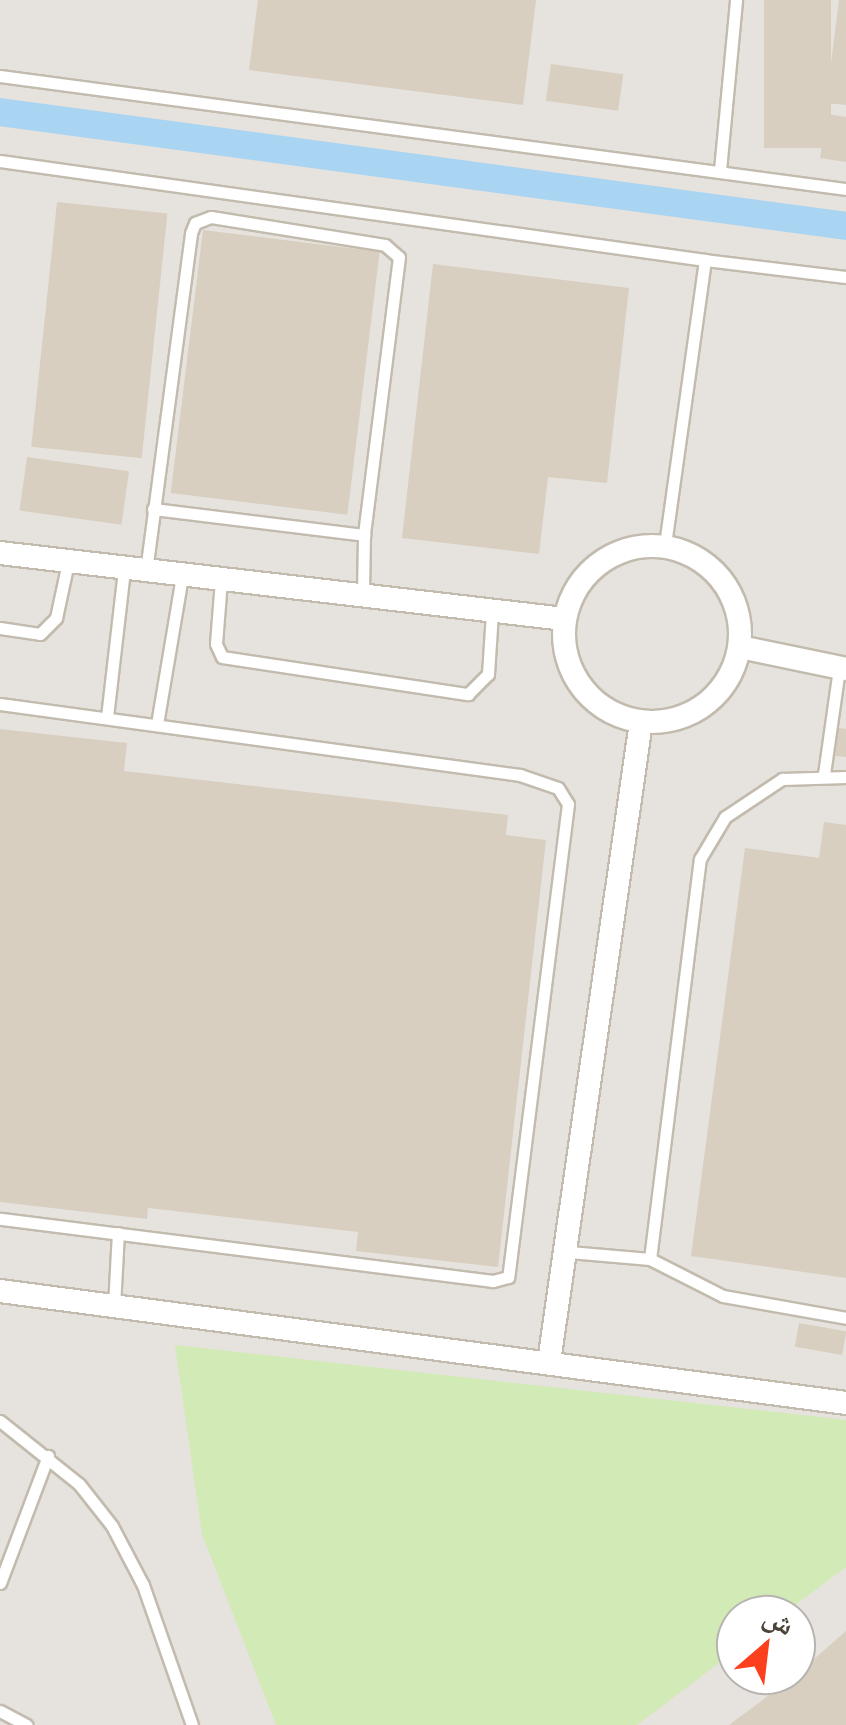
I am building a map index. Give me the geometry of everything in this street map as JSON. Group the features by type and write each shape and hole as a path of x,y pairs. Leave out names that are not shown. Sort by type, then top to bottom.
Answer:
{"street":[{"path":"665,546 714,571 740,620 740,647 722,689 706,705 664,722 641,722 603,708 575,678 564,620 589,571 611,555 665,546"},
{"path":"0,554 363,600 564,620"},
{"path":"740,647 842,668"},
{"path":"549,1362 569,1252 641,722"},
{"path":"0,1291 846,1403"}],"lane":[{"path":"720,170 736,0"},
{"path":"0,76 846,189"},
{"path":"0,161 846,278"},
{"path":"107,717 135,571 153,508 194,223 211,217 385,245 399,257 364,535 363,600"},
{"path":"665,546 705,260"},
{"path":"153,508 364,535"},
{"path":"0,628 40,634 56,618 68,562"},
{"path":"157,724 182,576"},
{"path":"221,580 216,644 222,657 468,694 488,674 492,612"},
{"path":"824,774 842,668"},
{"path":"0,704 532,778 564,795 566,835 508,1276 493,1281 0,1218"},
{"path":"650,1259 700,859 744,800 782,778 824,774 846,777"},
{"path":"114,1306 118,1233"},
{"path":"569,1252 650,1259 723,1296 846,1318"},
{"path":"0,1421 48,1456 112,1526 143,1585 192,1725"},
{"path":"0,1583 48,1456"},
{"path":"0,1711 26,1725"}],"shaded area":[{"path":"0,0 846,0 846,1725 0,1725"}],"green space":[{"path":"175,1345 846,1420 846,1567 809,1595 716,1595 716,1665 637,1725 276,1725 202,1534"}],"building":[{"path":"258,0 536,0 523,105 249,70"},
{"path":"764,0 831,0 831,148 764,148"},
{"path":"839,0 846,0 846,105 826,103"},
{"path":"551,64 623,74 618,111 546,101"},
{"path":"827,114 846,117 846,162 820,158"},
{"path":"57,202 167,214 142,458 31,447"},
{"path":"203,230 380,252 347,515 171,493"},
{"path":"433,264 629,288 607,483 548,477 539,554 402,538"},
{"path":"27,457 129,471 121,525 19,510"},
{"path":"838,728 846,729 846,757 835,756"},
{"path":"0,729 127,743 124,771 508,815 506,835 546,840 498,1267 356,1251 358,1232 148,1208 147,1219 0,1202"},
{"path":"824,822 846,825 846,1278 691,1256 745,848 819,858"},
{"path":"799,1323 846,1331 842,1355 795,1347"},
{"path":"846,1631 846,1725 729,1725 769,1695 816,1695 816,1657"}],"waterway":[{"path":"0,112 846,226"}]}
